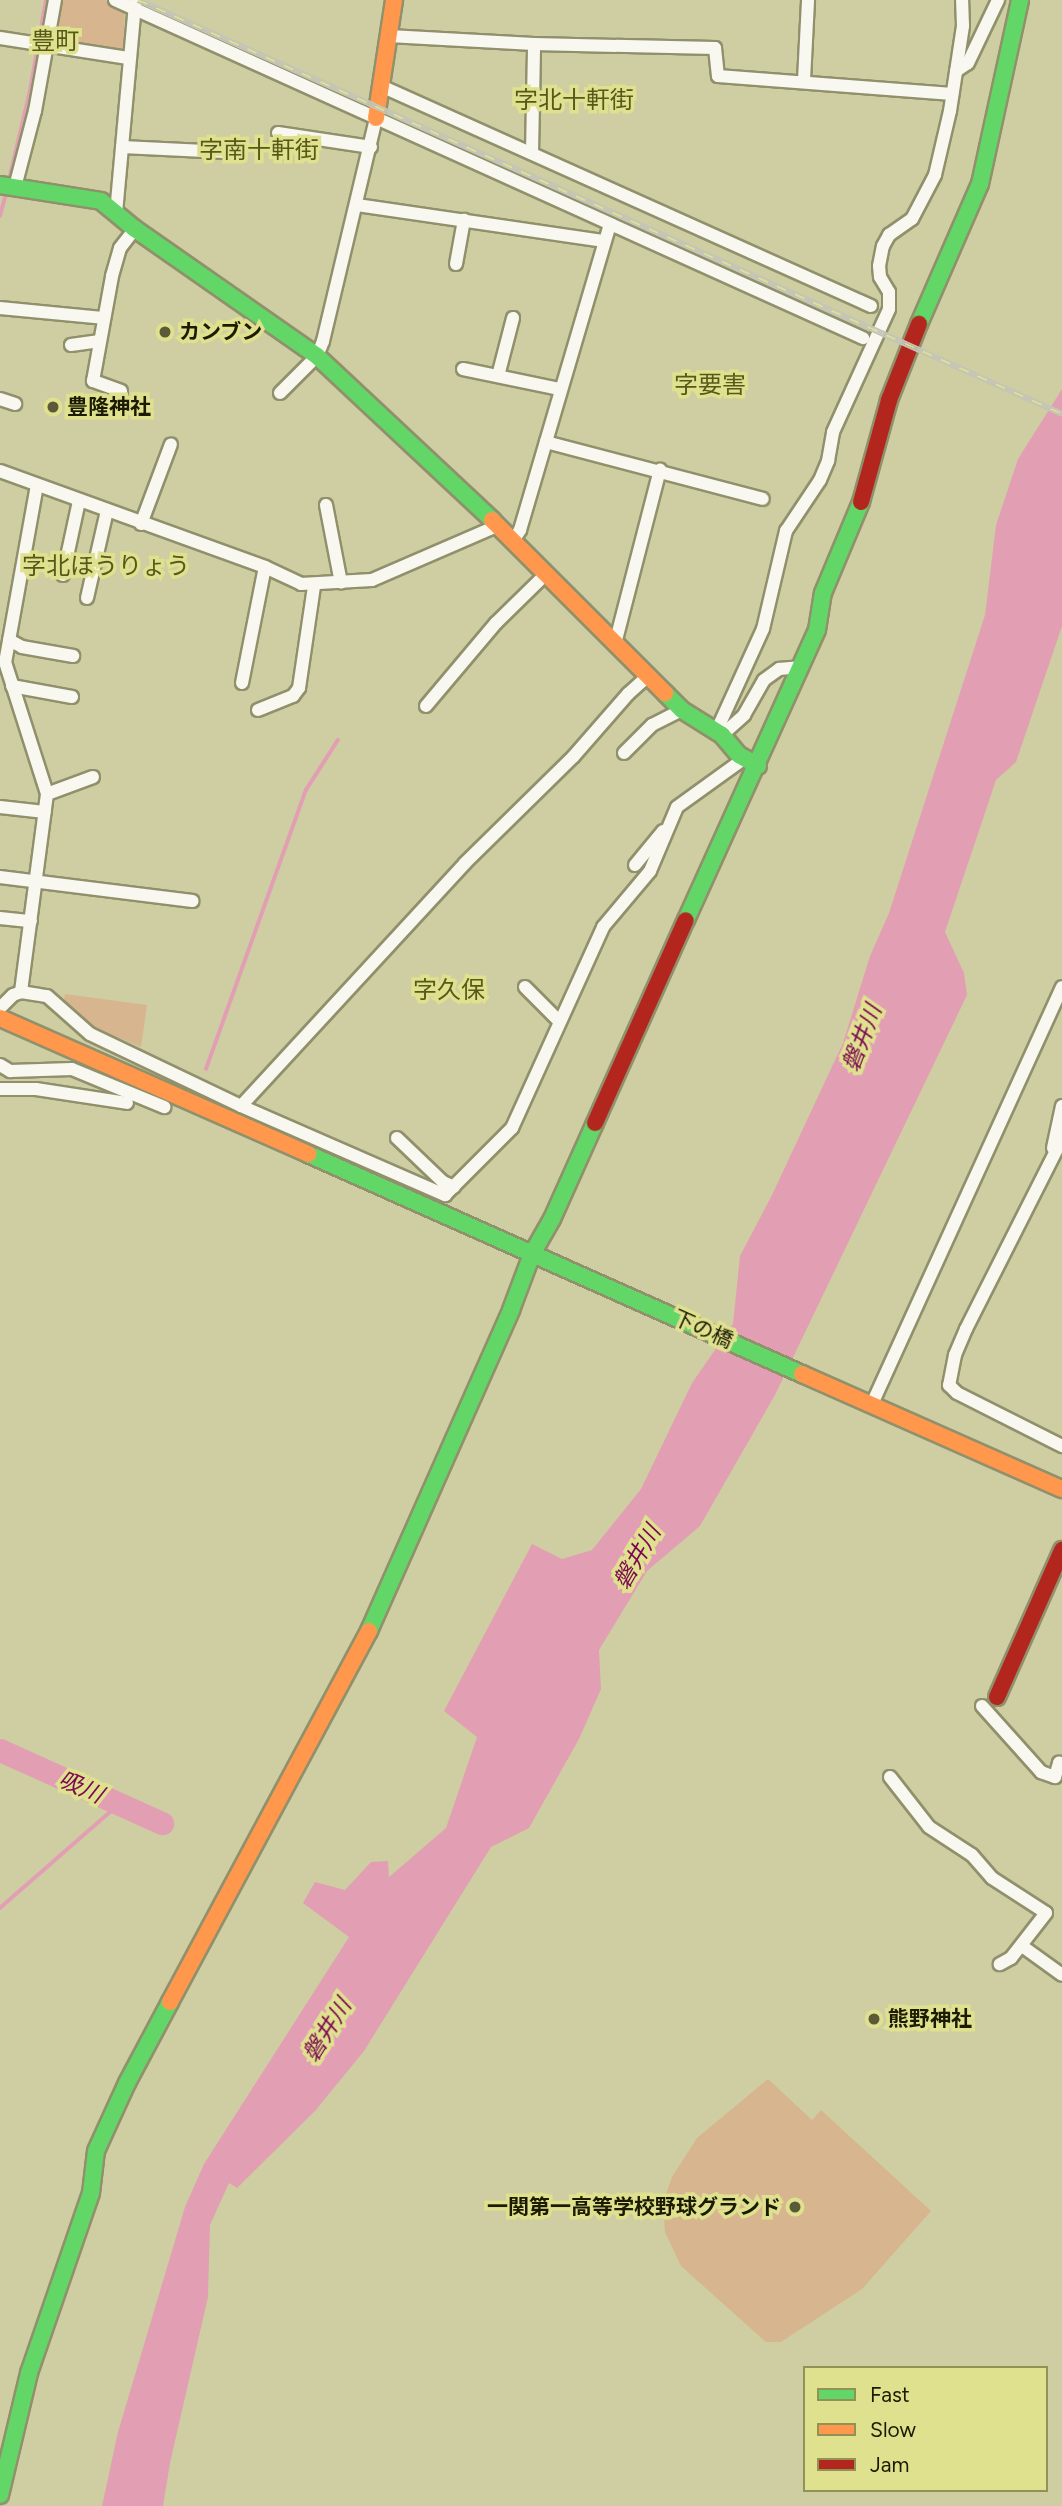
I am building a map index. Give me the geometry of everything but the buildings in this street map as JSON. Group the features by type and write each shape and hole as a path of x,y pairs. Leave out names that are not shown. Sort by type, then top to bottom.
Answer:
{"street":[{"path":"55,0 47,47 8,186 101,201 135,229 317,356 514,540 682,709 719,734 752,762"},
{"path":"115,0 135,4 376,118 863,338"},
{"path":"280,393 317,356 372,147 394,0"},
{"path":"804,80 808,0"},
{"path":"719,734 763,629 786,531 820,480 828,461 833,432 890,309 889,292 880,277 883,246 889,235 912,219 926,197 935,175 963,26 962,0"},
{"path":"956,71 968,63 998,0"},
{"path":"0,2495 29,2373 91,2193 96,2151 127,2083 383,1605 511,1310 539,1256 552,1219 752,762 802,667 817,631 824,593 863,497 889,400 926,306 980,184 1020,0"},
{"path":"116,213 135,4"},
{"path":"390,36 534,44 715,48 718,76 804,80 952,94"},
{"path":"0,38 128,58"},
{"path":"532,153 534,44"},
{"path":"381,86 871,306"},
{"path":"278,133 372,147"},
{"path":"122,147 226,152"},
{"path":"357,205 604,241"},
{"path":"456,264 464,220"},
{"path":"514,540 520,530 610,225"},
{"path":"121,391 93,381 103,318 120,248 135,229"},
{"path":"0,309 103,318"},
{"path":"498,376 513,318"},
{"path":"71,345 100,341"},
{"path":"463,369 560,389"},
{"path":"0,398 15,404"},
{"path":"545,442 763,499"},
{"path":"141,524 171,443"},
{"path":"616,640 660,470"},
{"path":"0,471 265,567 301,584 314,586 372,580 497,526"},
{"path":"21,992 47,794 2,662 9,640 37,485"},
{"path":"63,575 79,500"},
{"path":"326,505 341,583"},
{"path":"87,598 107,511"},
{"path":"242,683 265,567"},
{"path":"426,706 496,623 547,573"},
{"path":"258,710 292,696 299,688 314,586"},
{"path":"9,640 22,647 73,656"},
{"path":"719,734 744,715 764,680 779,669 802,667"},
{"path":"241,1106 465,863 573,757 628,694 649,675"},
{"path":"12,686 72,697"},
{"path":"624,752 652,725 682,709"},
{"path":"0,1008 13,995 21,992 47,996 63,1006 90,1034 241,1106 445,1195 512,1128 603,927 649,872 677,807 752,762"},
{"path":"47,794 93,777"},
{"path":"0,807 45,813"},
{"path":"635,865 660,831 667,832"},
{"path":"0,877 193,901"},
{"path":"0,918 31,921"},
{"path":"525,987 560,1022"},
{"path":"866,1401 1062,987"},
{"name":"下の橋","path":"0,1018 1062,1489"},
{"path":"0,1065 10,1071 72,1069 164,1107"},
{"path":"0,1089 36,1089 127,1103"},
{"path":"1051,1162 1062,1106"},
{"path":"397,1138 443,1182 454,1187"},
{"path":"1062,1139 966,1329 955,1355 950,1385 957,1394 1062,1446"},
{"path":"997,1697 1062,1550"},
{"path":"982,1706 1041,1772 1055,1777 1059,1763 1062,1763"},
{"path":"890,1777 929,1827 972,1855 992,1878 1046,1913 1012,1958 1000,1964"},
{"path":"1022,1946 1062,1975"}],"shaded area":[{"path":"61,0 105,0 125,9 123,54 54,44"},
{"path":"65,994 147,1005 141,1047 87,1025 64,1000"},
{"name":"一関第一高等学校野球グランド","path":"768,2079 812,2120 821,2110 931,2211 862,2289 781,2342 766,2342 681,2266 665,2232 663,2203 672,2177 697,2138"}],"water":[{"name":"磐井川","path":"1062,389 1062,626 1016,762 996,780 945,932 964,973 967,995 775,1395 700,1526 647,1571 599,1650 601,1689 579,1739 529,1828 491,1847 364,2051 315,2111 237,2188 229,2183 210,2225 208,2297 170,2463 163,2506 102,2506 118,2432 185,2207 204,2164 349,1937 303,1903 315,1882 345,1890 371,1862 388,1861 389,1877 446,1828 477,1737 444,1711 532,1544 562,1559 592,1550 641,1489 692,1383 733,1324 740,1256 772,1195 843,1043 870,956 889,913 985,615 996,525 1018,459"}],"waterway":[{"path":"9,180 30,91 46,0"},
{"path":"0,216 6,194"},
{"path":"206,1069 306,790 338,740"},
{"name":"吸川","path":"0,1750 162,1823"},
{"path":"0,1908 117,1806"}],"railway":[{"path":"138,0 1062,414"}],"traffic: fast":[{"path":"919,324 980,184 1020,0"},
{"path":"0,185 101,201 135,229 317,356 492,520"},
{"path":"686,920 817,630 823,593 861,502"},
{"path":"665,693 682,710 722,735 739,755 758,766"},
{"path":"369,1631 511,1310 532,1254 552,1219 595,1123"},
{"path":"308,1154 802,1374"},
{"path":"0,2495 29,2373 91,2193 96,2151 127,2083 170,2002"}],"traffic: slow":[{"path":"376,118 394,0"},
{"path":"492,520 665,693"},
{"path":"0,1018 308,1154"},
{"path":"802,1374 1062,1489"},
{"path":"170,2002 369,1631"}],"traffic: jam":[{"path":"861,502 889,400 919,324"},
{"path":"595,1123 686,920"},
{"path":"997,1697 1062,1550"}],"place":[{"name":"カンブン","path":"165,332"},
{"name":"豊隆神社","path":"53,407"},
{"name":"熊野神社","path":"874,2019"},
{"name":"一関第一高等学校野球グランド","path":"795,2207"}],"district":[{"name":"豊町","path":"55,41"},
{"name":"字北十軒街","path":"574,100"},
{"name":"字南十軒街","path":"259,150"},
{"name":"字要害","path":"710,385"},
{"name":"字北ほうりょう","path":"106,566"},
{"name":"字久保","path":"449,990"}]}
